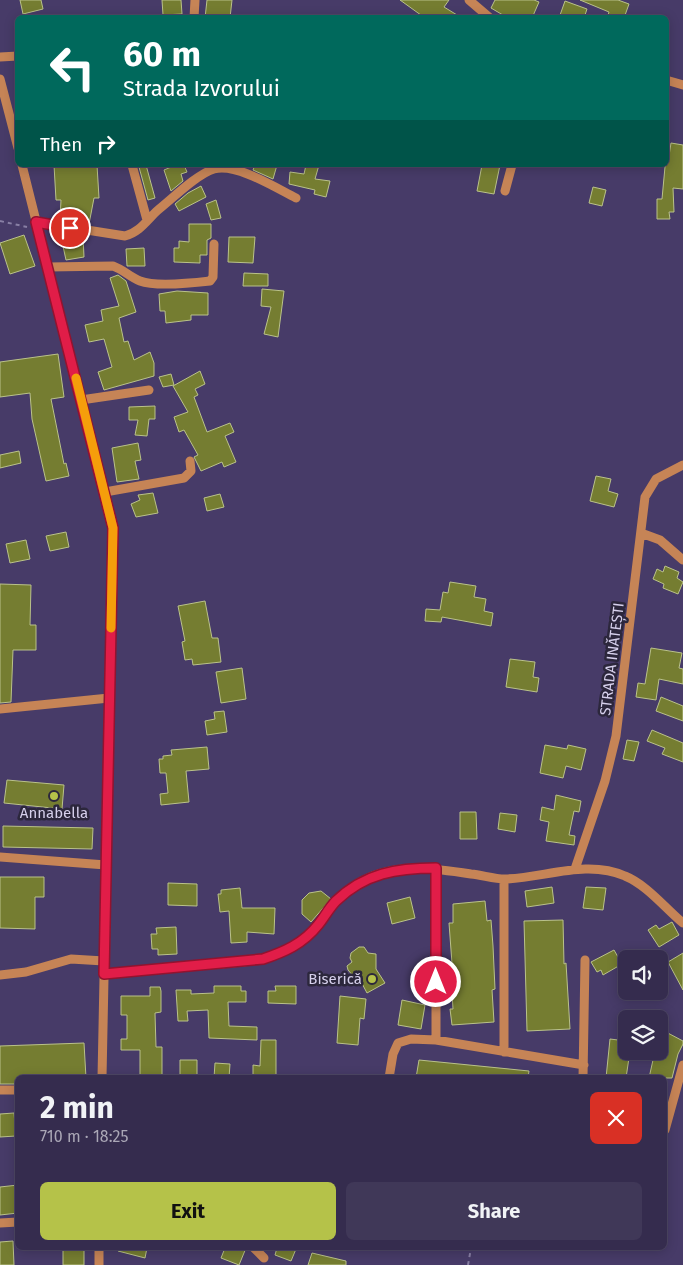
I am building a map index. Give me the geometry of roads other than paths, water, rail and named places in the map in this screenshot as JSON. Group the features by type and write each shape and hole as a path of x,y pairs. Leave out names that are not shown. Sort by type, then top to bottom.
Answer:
{"street":[{"path":"194,15 195,0"},
{"path":"469,0 486,15"},
{"path":"0,57 15,56"},
{"path":"0,79 15,136"},
{"path":"669,81 683,84"},
{"path":"22,167 113,528 102,1075"},
{"path":"133,167 147,220"},
{"path":"37,226 119,236 136,232 147,220 213,167 238,170 296,198"},
{"path":"505,190 511,167"},
{"path":"48,267 113,266 122,269 140,281 151,283 210,281 213,277 214,244"},
{"path":"81,400 149,390"},
{"path":"105,492 184,478 191,471 190,461"},
{"name":"STRADA INĂTEȘTI","path":"575,869 606,780 616,736 645,497 656,479 683,465"},
{"path":"640,533 660,540 683,560"},
{"path":"0,709 109,698"},
{"path":"0,857 106,865"},
{"path":"104,974 263,959 302,941 318,925 335,902 358,883 405,868 436,868 504,879 575,869 624,875 642,887 683,923"},
{"path":"436,868 436,1040"},
{"path":"504,879 504,1052"},
{"path":"0,975 26,972 71,959 104,961"},
{"path":"583,1075 586,960"},
{"path":"390,1075 393,1054 398,1043 411,1039 436,1040 584,1065"},
{"path":"667,1123 683,1065"},
{"path":"0,1090 15,1090"},
{"path":"0,1223 15,1222"},
{"path":"99,1250 99,1265"},
{"path":"256,1250 264,1258"}],"place":[{"name":"Annabella","path":"54,796"},
{"name":"Biserică","path":"372,979"}]}
